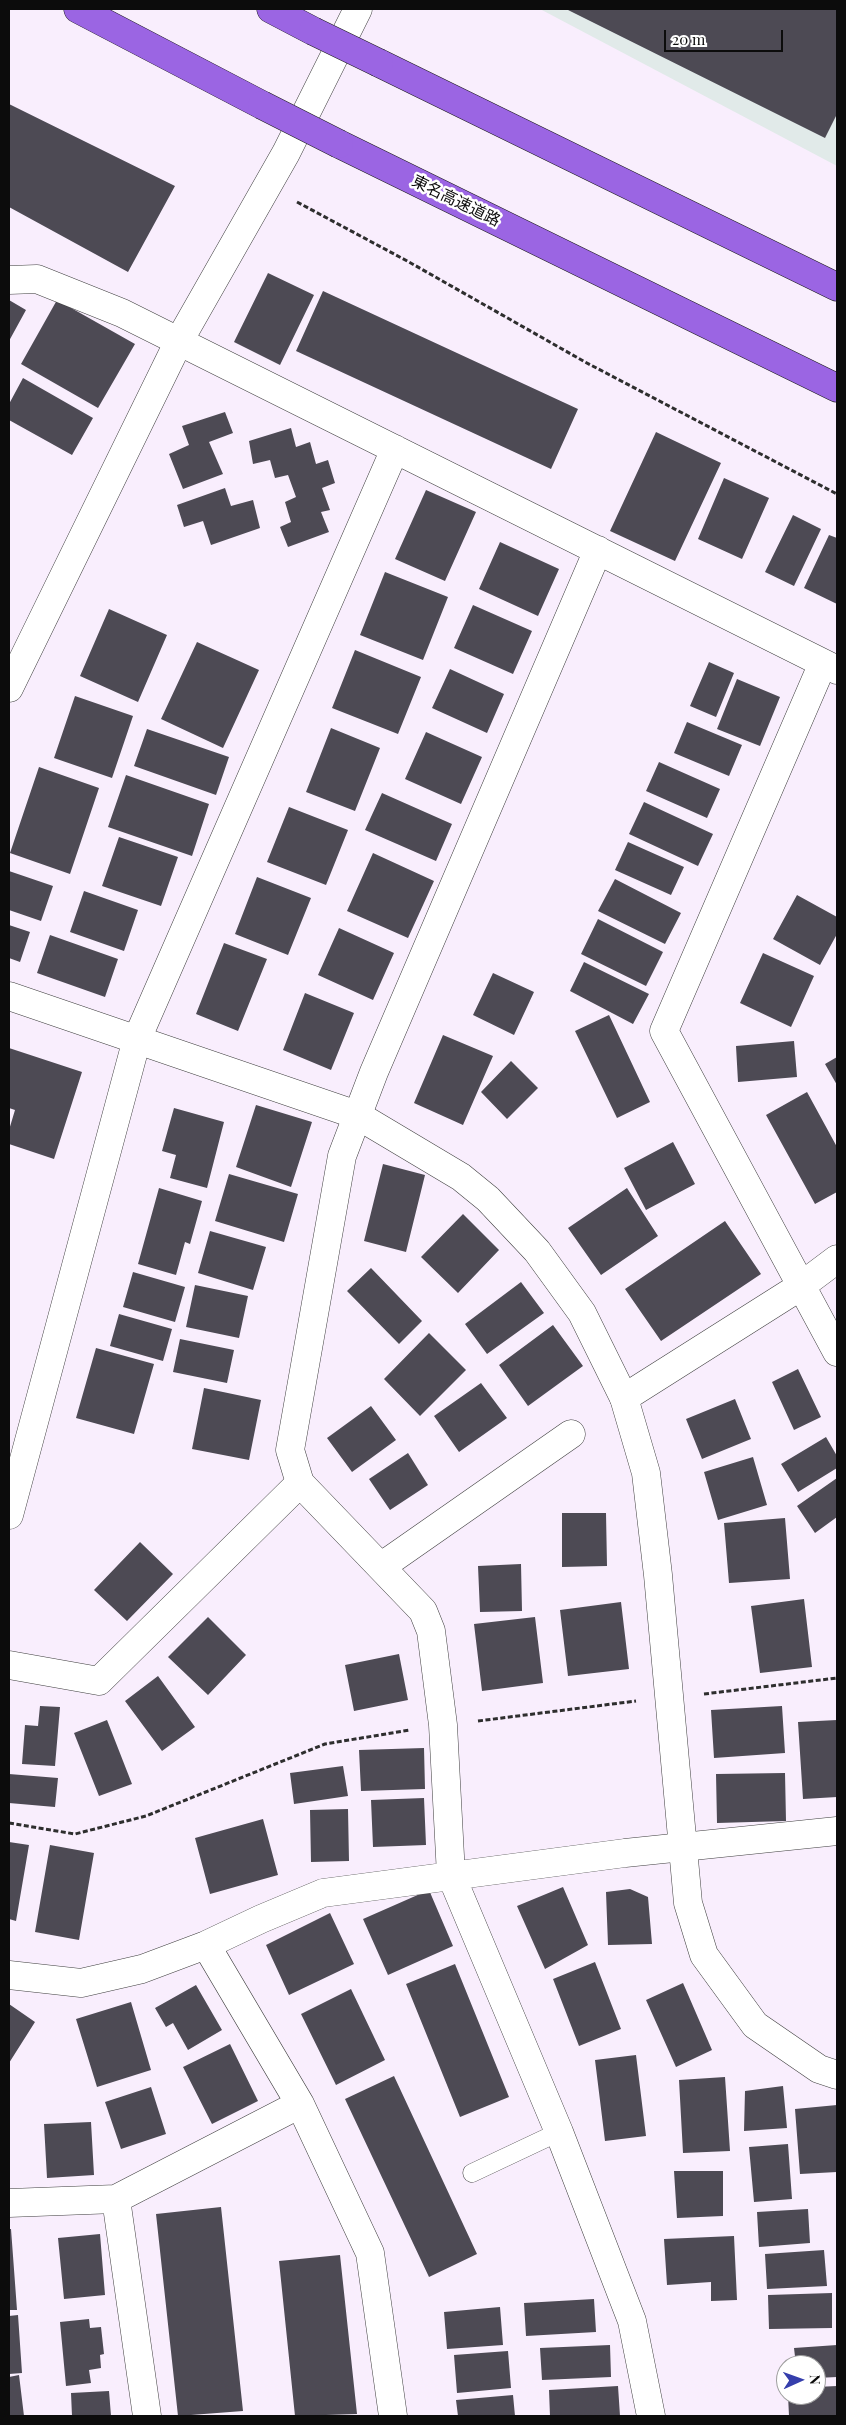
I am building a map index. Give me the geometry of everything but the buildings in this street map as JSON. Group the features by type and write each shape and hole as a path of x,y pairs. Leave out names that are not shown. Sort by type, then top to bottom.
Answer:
{"highway":[{"name":"東名高速道路","path":"78,9 339,144 837,388"},
{"path":"271,9 837,287"}],"street":[{"path":"9,688 179,341 286,153 358,9"},
{"path":"9,280 37,279 122,313 830,667 664,1031 837,1352"},
{"path":"9,1515 137,1040 395,449"},
{"path":"598,550 342,1156 290,1450 300,1483 382,1566 423,1611 431,1631 443,1725 451,1875 559,2132 632,2321 651,2416"},
{"path":"9,996 358,1116 461,1177 488,1199 538,1251 582,1312 624,1398 646,1473 669,1697 681,1846 688,1903 704,1955 755,2025 819,2069 837,2075"},
{"path":"624,1398 801,1286 837,1259"},
{"path":"382,1566 571,1434"},
{"path":"9,1665 99,1681 300,1483"},
{"path":"9,1975 34,1980 81,1983 142,1969 206,1945 262,1918 323,1893 681,1846 837,1831"},
{"path":"206,1945 300,2104 370,2253 393,2416"},
{"path":"9,2203 116,2199 300,2104"},
{"path":"116,2199 147,2416"}],"lane":[{"path":"472,2174 559,2132"}],"path":[{"path":"267,186 409,262 584,362 837,494"},
{"path":"9,1823 75,1834 146,1816 325,1744 443,1725 837,1678"}],"shaded area":[{"path":"540,9 837,9 837,166"}]}
